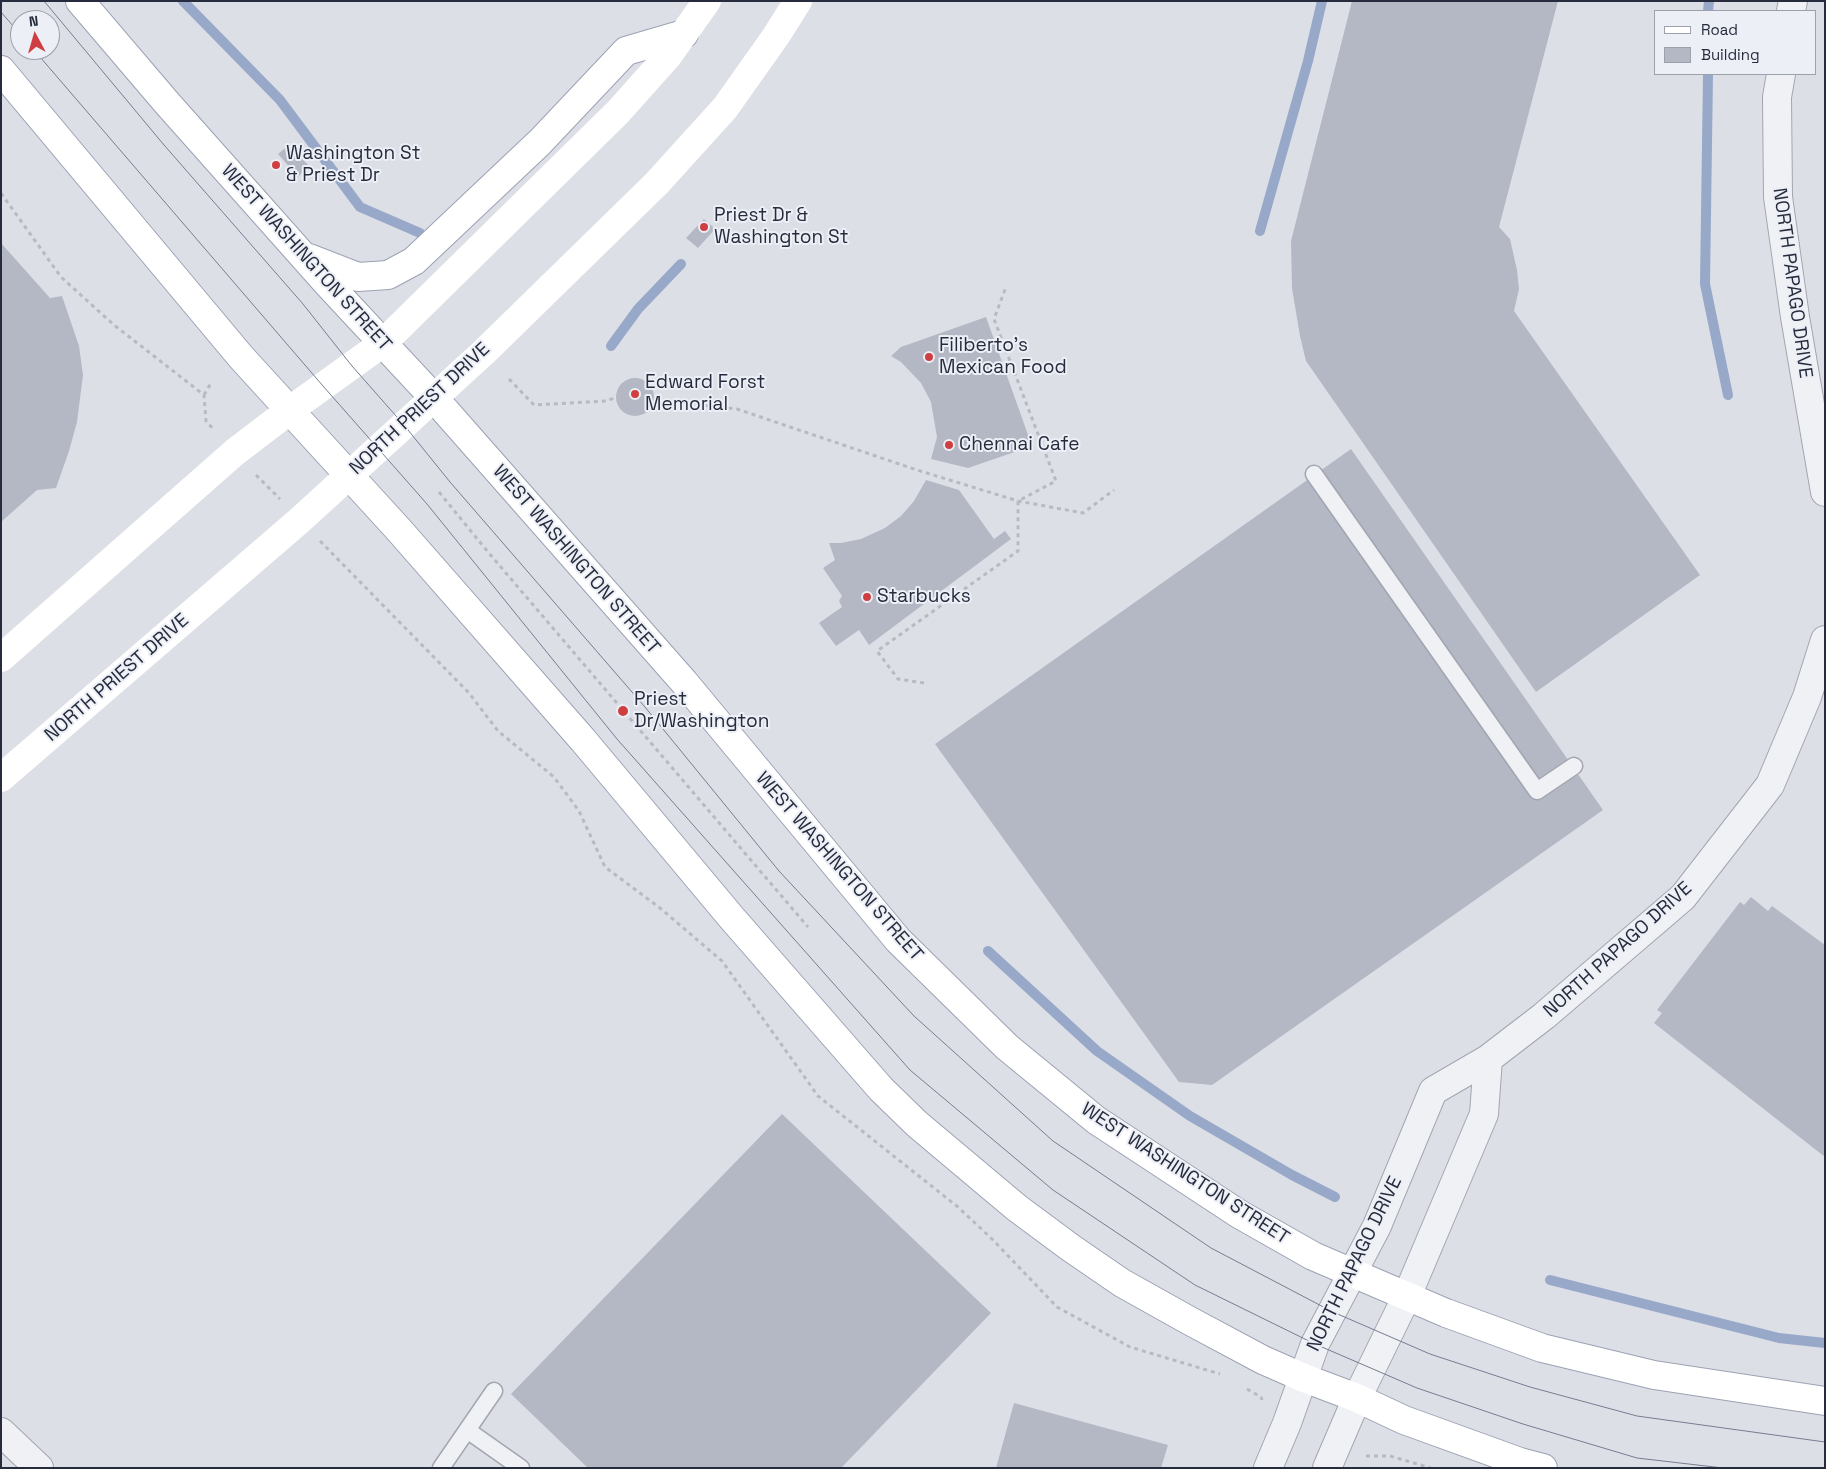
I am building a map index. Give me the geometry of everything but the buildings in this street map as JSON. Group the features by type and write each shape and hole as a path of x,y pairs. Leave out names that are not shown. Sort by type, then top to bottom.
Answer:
{"main road":[{"name":"WEST WASHINGTON STREET","path":"80,1 167,103 382,343 434,398 684,682 898,940 1007,1047 1096,1120 1231,1209 1313,1256 1446,1313 1542,1348 1654,1375 1825,1401"},
{"path":"1,658 235,452 382,343 618,112 668,56 707,1"},
{"name":"NORTH PRIEST DRIVE","path":"1,778 300,520 434,398 650,190 725,108 776,36 798,1"},
{"path":"304,256 358,277 388,275 414,260 540,142 626,51 684,34"},
{"path":"1,70 235,350 349,475 583,740 731,917 881,1089 917,1124 1017,1208 1122,1283 1263,1360 1357,1398 1404,1420 1520,1462 1543,1468"}],"street":[{"name":"NORTH PAPAGO DRIVE","path":"1780,75 1776,97 1778,197 1795,316 1825,492"},
{"name":"NORTH PAPAGO DRIVE","path":"1268,1468 1304,1378 1315,1344 1377,1226 1433,1091 1488,1059 1544,1016 1682,897 1770,784 1807,697 1825,640"},
{"path":"1327,1468 1357,1398 1407,1296 1484,1114 1488,1059"},
{"path":"1,1432 39,1468"}],"lane":[{"path":"1314,474 1538,791 1574,766"},
{"path":"441,1468 494,1391"},
{"path":"468,1430 521,1468"}],"path":[{"path":"1,193 61,277 114,325 204,395"},
{"path":"1006,287 994,319 1056,481 1018,501"},
{"path":"509,379 534,405 606,401 616,397 654,397 664,401 737,409 917,470 1018,501 1083,513 1114,490"},
{"path":"211,383 204,395 206,421 340,562"},
{"path":"439,492 808,927"},
{"path":"924,683 898,679 877,651 1018,551 1018,501"},
{"path":"1360,1456 1390,1456 1431,1468"}],"waterway":[{"path":"183,1 280,100 360,207 420,233"},
{"path":"1260,231 1308,61 1322,1"},
{"path":"1708,10 1709,1"},
{"path":"1708,75 1705,284 1728,395"},
{"path":"611,346 638,309 681,264"},
{"path":"988,951 1097,1051 1190,1116 1292,1175 1335,1197"},
{"path":"1550,1280 1779,1338 1825,1343"}],"tram line":[{"path":"44,1 164,145 303,304 352,366 404,425 450,482 645,707 779,871 914,1016 1053,1141 1211,1248 1333,1312 1430,1354 1530,1387 1637,1416 1825,1442"},
{"path":"1,12 10,22"},
{"path":"43,60 427,504 617,739 910,1070 1053,1190 1195,1285 1315,1344 1417,1388 1523,1424 1637,1458 1723,1468"}],"place":[{"name":"Washington St & Priest Dr","path":"276,165"},
{"name":"Priest Dr & Washington St","path":"704,227"},
{"name":"Filiberto’s Mexican Food","path":"929,357"},
{"name":"Edward Forst Memorial","path":"635,394"},
{"name":"Chennai Cafe","path":"949,445"},
{"name":"Starbucks","path":"867,597"},
{"name":"Priest Dr/Washington","path":"623,711"}]}
